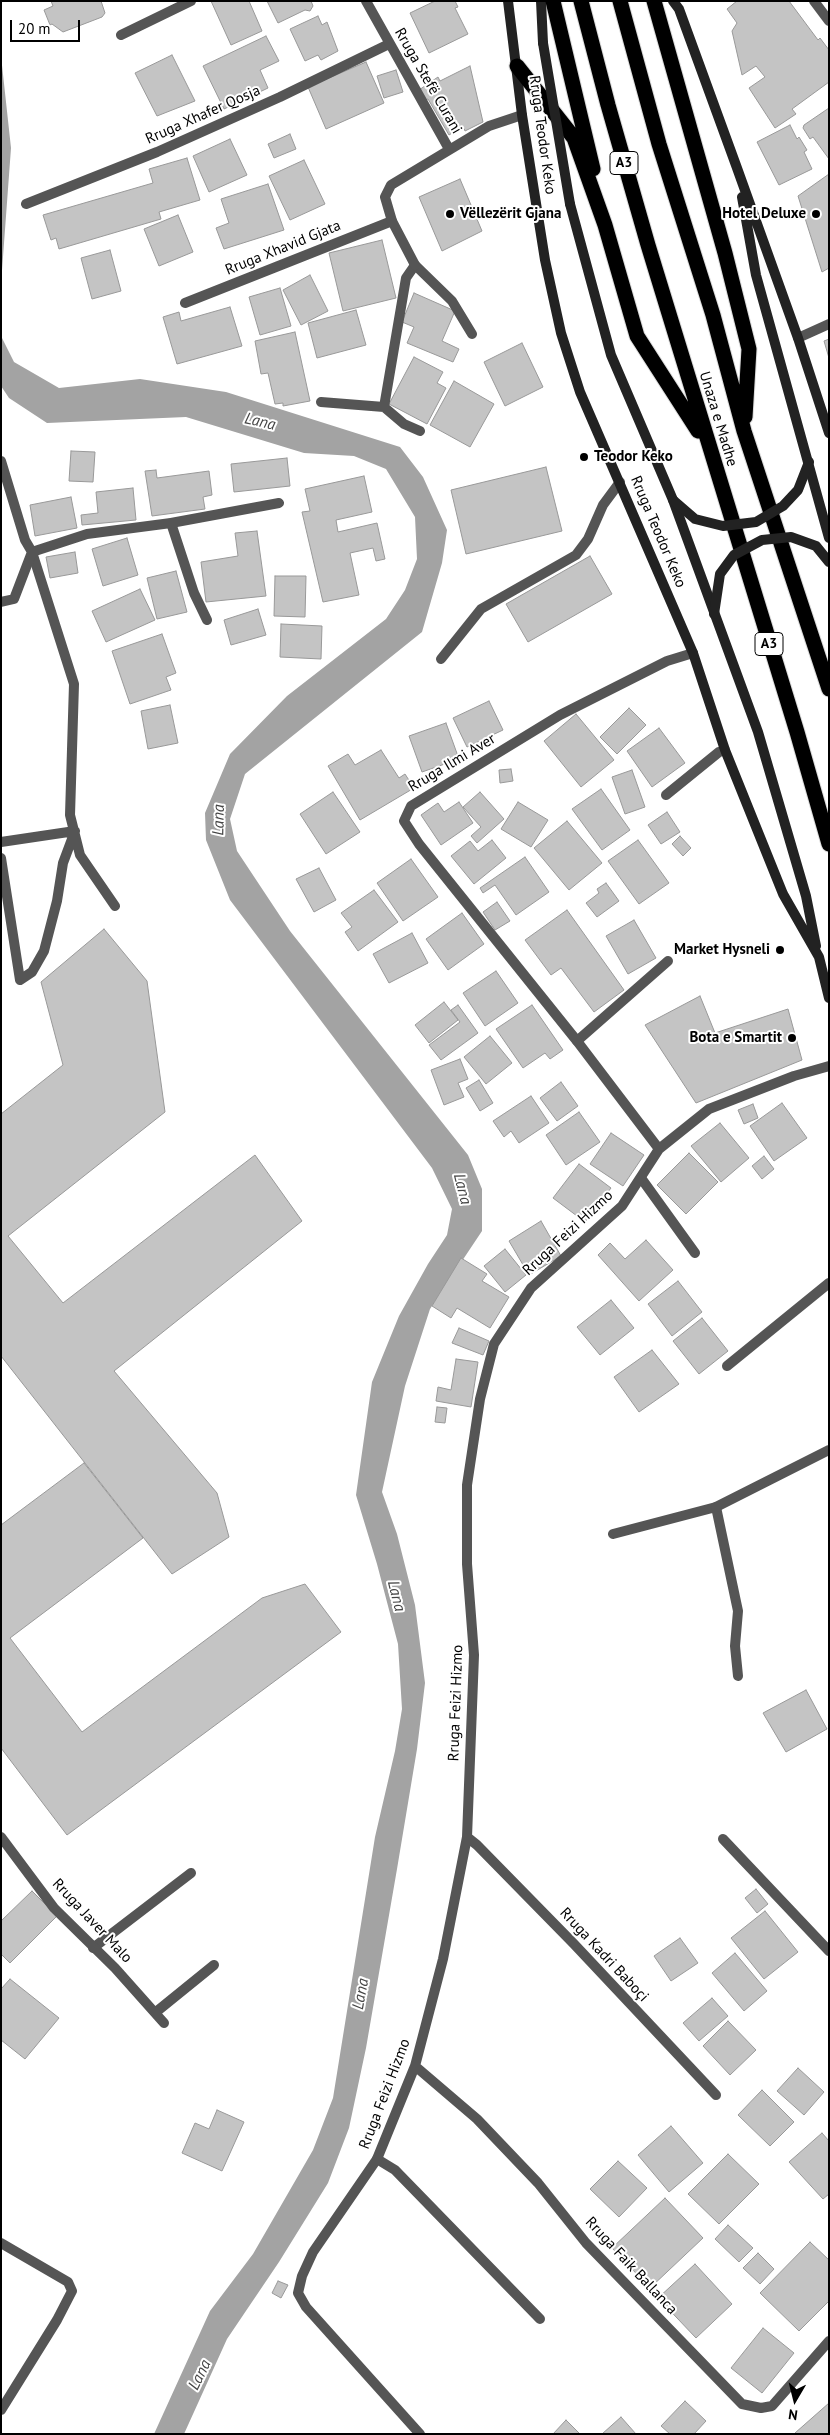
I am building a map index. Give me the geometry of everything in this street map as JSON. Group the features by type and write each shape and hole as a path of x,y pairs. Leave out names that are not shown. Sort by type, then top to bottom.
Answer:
{"highway":[{"path":"553,1 578,102 605,225"},
{"name":"Unaza e Madhe","path":"581,1 610,115 707,445 797,732 829,844"},
{"name":"Unaza e Madhe","path":"620,1 659,144 713,315 744,431 829,689"},
{"path":"654,1 725,253 749,349 744,431"},
{"path":"517,66 574,138 605,225 637,336 707,445"}],"main road":[{"name":"Rruga Teodor Keko","path":"508,1 522,115 545,260 561,333 580,392 693,653 725,750 783,894 819,957 829,998"},
{"path":"541,1 543,44 570,204 612,355 673,500 758,732 806,896 819,957"},
{"path":"673,1 679,9 737,168 798,338 829,433"},
{"path":"737,168 756,275 829,538"},
{"path":"673,500 695,519 723,526 756,522 783,506 798,490 809,462"},
{"path":"714,614 720,574 734,555 762,540 791,537 816,546 829,562"}],"street":[{"path":"121,35 191,1"},
{"name":"Rruga Stefë Curani","path":"366,1 450,149"},
{"path":"814,1 829,21"},
{"name":"Rruga Xhafer Qosja","path":"26,204 157,152 280,97 389,44"},
{"path":"472,334 452,301 415,265 392,221 385,197 391,185 450,149 489,126 522,115"},
{"name":"Rruga Xhavid Gjata","path":"185,303 392,221"},
{"path":"384,407 406,278 415,265"},
{"path":"798,338 829,324"},
{"path":"321,402 384,407 404,424 420,431"},
{"path":"1,460 25,540 32,552 74,684 70,815 80,855 115,906"},
{"path":"441,659 481,609 576,555 588,539 603,505 620,482"},
{"path":"32,552 87,534 171,523 279,503"},
{"path":"171,523 194,593 207,620"},
{"path":"1,602 14,599 32,552"},
{"name":"Rruga Ilmi Aver","path":"659,1149 577,1041 419,844 404,821 411,806 560,715 667,661 693,653"},
{"path":"666,795 719,752 725,750"},
{"path":"1,842 75,831"},
{"path":"1,858 20,980 32,972 44,951 57,901 63,863 75,831"},
{"path":"577,1041 668,961"},
{"name":"Rruga Feizi Hizmo","path":"420,2434 306,2307 298,2293 302,2276 313,2252 377,2159 415,2066 443,1959 467,1837 474,1655 467,1564 468,1485 480,1399 494,1344 531,1288 622,1206 659,1149 709,1109 794,1076 829,1066"},
{"path":"641,1178 696,1253"},
{"path":"727,1366 829,1283"},
{"path":"613,1534 716,1507 829,1450"},
{"path":"716,1507 738,1611 735,1646 738,1676"},
{"name":"Rruga Javer Malo","path":"1,1837 54,1908 156,2012 164,2023"},
{"name":"Rruga Kadri Baboçi","path":"467,1837 478,1845 567,1937 716,2096"},
{"path":"723,1839 829,1951"},
{"path":"93,1948 191,1873"},
{"path":"156,2012 214,1965"},
{"name":"Rruga Faik Ballanca","path":"415,2066 477,2119 538,2183 586,2243 742,2404 761,2408 772,2406 829,2341"},
{"path":"377,2159 395,2170 540,2319"},
{"path":"1,2243 68,2282 72,2291 57,2320 1,2410"}],"water":[{"path":"1,56 11,148 1,284"},
{"name":"Lana","path":"1,332 14,362 59,388 140,379 226,392 400,447 423,477 447,530 442,563 422,632 245,774 230,819 237,851 290,931 468,1155 482,1189 482,1231 430,1309 405,1386 382,1492 397,1534 415,1605 425,1683 417,1749 397,1869 366,2048 349,2128 328,2183 279,2262 227,2339 184,2434 154,2434 210,2311 253,2254 313,2150 333,2098 375,1837 395,1751 402,1709 398,1644 356,1495 372,1382 399,1316 428,1264 447,1235 452,1209 432,1168 230,900 206,840 205,813 230,754 287,696 386,619 405,590 417,559 415,517 386,469 354,456 304,453 186,417 47,423 9,398 1,386"}],"building":[{"path":"51,1 101,1 105,13 102,17 63,32 52,24 50,25 44,10 53,6"},
{"path":"211,1 249,1 262,31 231,45"},
{"path":"267,1 311,1 313,6 310,11 305,10 278,23"},
{"path":"435,1 455,1 458,7 455,8 468,34 429,53 410,13"},
{"path":"737,1 789,1 818,40 820,38 829,50 829,82 792,109 796,114 775,128 749,88 765,77 756,66 742,75 732,31 737,23 727,9"},
{"path":"318,16 322,25 327,22 338,51 321,60 318,55 305,61 290,29"},
{"path":"266,36 279,61 260,70 268,88 224,109 203,66"},
{"path":"172,55 195,101 157,116 135,73"},
{"path":"366,62 384,103 326,129 308,87"},
{"path":"470,66 483,122 465,131 463,126 449,135 428,99 425,100 419,90 438,77 440,81"},
{"path":"396,70 403,92 384,98 377,76"},
{"path":"829,108 829,159 813,137 810,139 803,128 804,125"},
{"path":"790,125 797,139 799,137 807,150 804,152 812,169 779,185 757,142"},
{"path":"290,134 296,149 274,158 268,144"},
{"path":"230,139 247,175 209,192 193,156"},
{"path":"187,158 200,200 159,212 161,219 59,249 56,238 51,240 43,215 153,183 149,169"},
{"path":"304,160 325,204 290,220 269,176"},
{"name":"Hotel Deluxe","path":"829,174 829,268 822,272 798,196"},
{"name":"Vëllezërit Gjana","path":"460,179 482,231 442,251 419,197"},
{"path":"268,184 284,230 224,249 216,228 229,223 221,199"},
{"path":"178,215 193,252 159,266 144,229"},
{"path":"382,240 396,298 343,311 329,253"},
{"path":"110,250 121,291 92,299 81,258"},
{"path":"310,275 328,311 301,325 283,290"},
{"path":"280,288 291,326 260,335 249,297"},
{"path":"414,293 455,311 442,341 459,349 453,362 407,343 414,327 402,322"},
{"path":"230,307 242,346 177,364 163,317 179,312 181,321"},
{"path":"356,310 366,345 317,358 308,323"},
{"path":"295,332 310,401 283,406 283,403 275,404 268,373 261,374 255,341"},
{"path":"829,339 829,358 824,341"},
{"path":"522,343 543,387 505,406 484,362"},
{"path":"414,357 443,372 437,383 446,388 427,424 389,404"},
{"path":"454,381 494,404 470,447 430,425"},
{"path":"71,451 95,452 93,482 69,481"},
{"path":"287,458 290,486 234,492 231,464"},
{"path":"546,467 562,531 466,554 451,490"},
{"path":"156,470 157,478 209,471 212,495 203,497 205,509 152,516 145,471"},
{"path":"364,476 372,512 336,520 338,532 377,523 385,559 376,561 373,548 350,553 359,595 323,602 302,512 310,511 305,489"},
{"path":"133,488 136,520 82,525 81,515 98,513 96,492"},
{"path":"71,497 77,528 35,536 30,505"},
{"path":"257,531 266,596 206,602 201,562 238,556 235,533"},
{"path":"127,538 138,575 103,586 92,549"},
{"path":"75,552 78,573 50,578 46,557"},
{"path":"590,556 612,594 528,642 506,604"},
{"path":"176,571 187,612 157,619 147,578"},
{"path":"275,576 306,576 305,617 274,616"},
{"path":"140,589 155,620 106,642 92,611"},
{"path":"258,609 266,635 231,645 224,620"},
{"path":"281,624 322,626 321,659 280,657"},
{"path":"162,634 176,673 166,677 171,690 130,704 112,651"},
{"path":"489,701 503,730 467,747 453,718"},
{"path":"170,705 178,743 148,749 141,711"},
{"path":"629,708 646,725 617,754 600,737"},
{"path":"576,714 614,760 581,787 544,741"},
{"path":"446,723 459,759 422,772 409,736"},
{"path":"659,728 685,763 652,787 627,751"},
{"path":"381,750 399,778 405,774 414,788 360,820 328,766 348,754 355,765"},
{"path":"511,769 513,781 500,783 499,770"},
{"path":"632,770 645,807 625,814 612,777"},
{"path":"601,789 630,830 602,850 572,809"},
{"path":"333,792 360,832 326,854 300,814"},
{"path":"480,792 504,819 477,843 471,836 481,827 463,807"},
{"path":"459,802 473,823 441,845 421,815 438,803 444,812"},
{"path":"518,802 548,820 531,847 501,829"},
{"path":"667,812 680,832 661,844 648,825"},
{"path":"567,821 602,863 569,890 534,848"},
{"path":"680,836 691,848 683,856 672,844"},
{"path":"492,840 506,858 474,884 451,856 470,841 478,851"},
{"path":"638,840 669,883 639,904 608,861"},
{"path":"525,857 549,892 516,915 495,885 483,893 480,888"},
{"path":"411,859 438,897 403,921 377,883"},
{"path":"319,868 336,900 314,912 296,879"},
{"path":"606,883 619,901 597,917 586,903 599,893 597,889"},
{"path":"374,890 398,922 358,951 345,932 352,927 341,913"},
{"path":"497,902 510,921 495,930 483,912"},
{"path":"567,910 624,990 594,1012 561,968 551,975 525,940"},
{"path":"462,913 484,944 448,970 426,939"},
{"path":"634,920 656,958 628,974 606,936"},
{"path":"104,929 147,981 165,1112 8,1236 63,1303 255,1155 302,1221 114,1371 217,1493 229,1537 172,1574 1,1356 1,1114 63,1065 41,982"},
{"path":"412,933 428,963 389,983 373,954"},
{"path":"496,971 518,1003 485,1026 463,993"},
{"path":"700,996 715,1033 788,1009 802,1060 696,1103 645,1025"},
{"path":"444,1002 458,1020 429,1043 415,1025"},
{"path":"458,1005 478,1033 441,1060 429,1045 460,1022 451,1010"},
{"path":"532,1005 563,1050 550,1059 545,1053 523,1068 496,1029"},
{"path":"490,1036 512,1063 486,1084 464,1057"},
{"path":"460,1059 468,1079 458,1083 464,1097 444,1105 431,1070"},
{"path":"479,1080 493,1103 480,1111 466,1088"},
{"path":"561,1082 578,1106 557,1121 540,1098"},
{"path":"531,1096 549,1123 519,1143 511,1131 504,1137 493,1121"},
{"path":"782,1103 807,1138 774,1161 750,1126"},
{"path":"753,1104 758,1118 744,1124 738,1110"},
{"path":"579,1112 600,1142 566,1165 546,1135"},
{"path":"720,1123 749,1158 721,1182 691,1146"},
{"path":"611,1133 644,1155 623,1186 590,1164"},
{"path":"689,1153 718,1182 686,1214 657,1185"},
{"path":"764,1156 774,1169 762,1179 752,1166"},
{"path":"579,1164 611,1188 585,1222 553,1198"},
{"path":"541,1221 561,1256 529,1275 509,1241"},
{"path":"646,1240 673,1270 639,1301 598,1255 610,1243 625,1259"},
{"path":"505,1249 526,1275 505,1292 484,1266"},
{"path":"461,1258 487,1274 482,1281 509,1297 490,1328 457,1308 451,1318 432,1306"},
{"path":"678,1281 702,1312 672,1336 648,1304"},
{"path":"611,1300 634,1328 600,1355 577,1327"},
{"path":"702,1318 728,1351 699,1374 673,1341"},
{"path":"459,1328 489,1341 483,1355 452,1343"},
{"path":"652,1350 679,1384 639,1412 614,1377"},
{"path":"456,1359 478,1362 471,1407 436,1401 438,1387 451,1390"},
{"path":"437,1407 447,1408 445,1423 435,1422"},
{"path":"84,1463 143,1538 10,1638 82,1732 262,1598 305,1584 341,1632 67,1835 1,1748 1,1525"},
{"path":"806,1690 827,1729 786,1752 763,1713"},
{"path":"756,1889 768,1904 757,1913 745,1898"},
{"path":"32,1891 57,1916 10,1963 1,1954 1,1921"},
{"path":"765,1911 798,1952 764,1979 731,1938"},
{"path":"680,1938 698,1963 671,1981 654,1956"},
{"path":"735,1953 767,1991 744,2011 712,1973"},
{"path":"10,1979 59,2018 25,2059 1,2040 1,1989"},
{"path":"712,1998 728,2016 699,2041 683,2023"},
{"path":"728,2021 756,2050 730,2075 703,2046"},
{"path":"798,2068 824,2092 804,2115 777,2091"},
{"path":"762,2090 794,2122 770,2146 738,2115"},
{"path":"217,2110 244,2122 222,2171 182,2153 195,2123 209,2129"},
{"path":"671,2126 703,2163 669,2192 638,2155"},
{"path":"822,2133 829,2141 829,2194 823,2199 789,2162"},
{"path":"728,2154 759,2184 719,2224 688,2194"},
{"path":"618,2161 647,2188 619,2217 590,2189"},
{"path":"665,2198 703,2238 650,2288 612,2248"},
{"path":"728,2225 753,2248 739,2262 715,2239"},
{"path":"810,2242 829,2260 829,2301 799,2331 760,2293"},
{"path":"758,2253 774,2269 760,2284 743,2268"},
{"path":"695,2264 732,2304 696,2338 658,2298"},
{"path":"278,2281 288,2285 281,2298 272,2293"},
{"path":"763,2328 794,2353 762,2393 731,2368"},
{"path":"685,2401 706,2421 694,2434 670,2434 661,2426"},
{"path":"829,2403 829,2434 795,2434 795,2433"},
{"path":"621,2417 636,2434 602,2434"},
{"path":"566,2420 580,2434 553,2434"}],"place":[{"name":"Vëllezërit Gjana","path":"450,214"},
{"name":"Hotel Deluxe","path":"816,214"},
{"name":"Teodor Keko","path":"584,457"},
{"name":"Market Hysneli","path":"780,950"},
{"name":"Bota e Smartit","path":"792,1038"}]}
